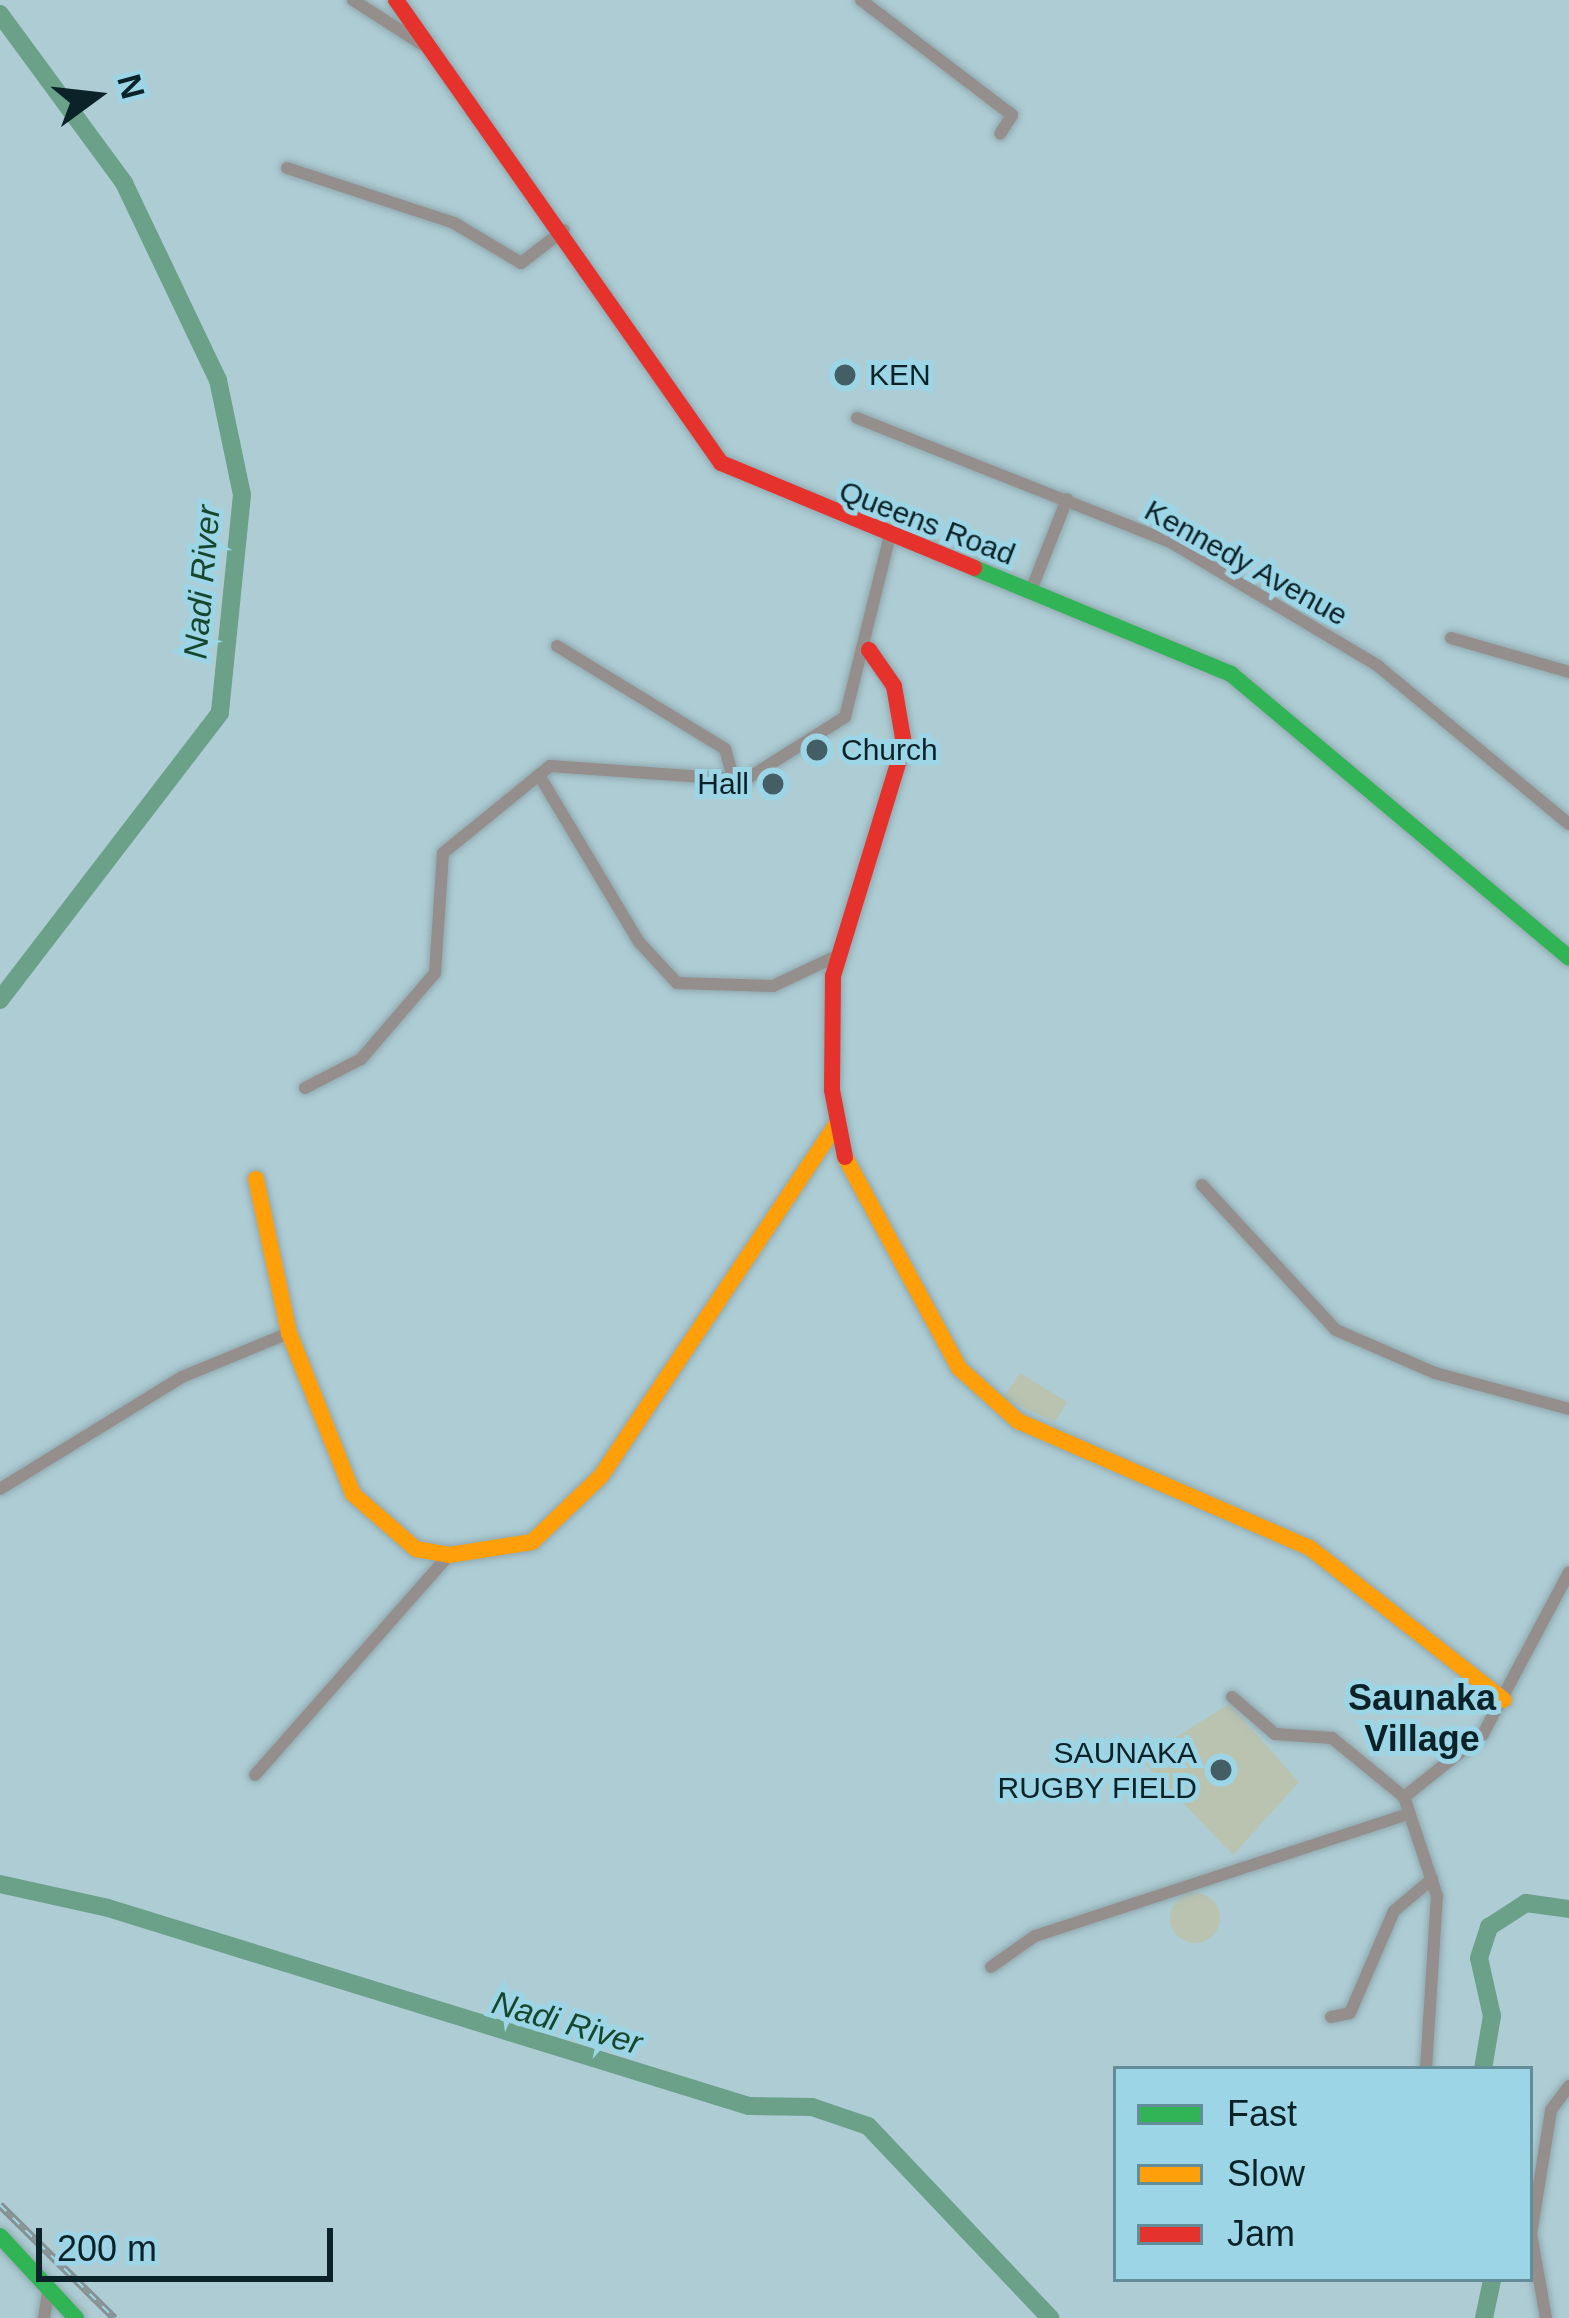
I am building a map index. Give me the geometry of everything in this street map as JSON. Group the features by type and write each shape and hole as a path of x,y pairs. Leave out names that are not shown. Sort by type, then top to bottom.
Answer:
{"main road":[{"name":"Queens Road","path":"396,0 565,229 722,464 889,539 1030,592 1250,687 1569,958"},
{"path":"869,650 894,686 904,744 839,955 837,1124 907,1286 992,1400 1045,1436 1310,1548 1504,1700"},
{"path":"256,1179 289,1333 353,1494 416,1549 449,1555 532,1541 601,1476 687,1333 837,1124"},
{"path":"0,2236 74,2318"}],"street":[{"path":"353,0 436,52"},
{"path":"861,0 1012,115 1000,134"},
{"path":"287,168 454,223 521,263 565,229"},
{"name":"Kennedy Avenue","path":"857,418 1172,543 1378,666 1569,824"},
{"path":"1030,592 1067,499"},
{"path":"305,1088 361,1059 435,973 443,853 539,775 558,762 658,782 734,781 845,717 869,650 868,601 889,539"},
{"path":"1451,638 1569,672"},
{"path":"557,646 725,749 734,781"},
{"path":"539,775 639,942 677,983 759,988 839,955"},
{"path":"1202,1185 1336,1330 1435,1373 1569,1409"},
{"path":"0,1489 182,1376 289,1333"},
{"path":"255,1774 449,1555"},
{"path":"1426,2066 1438,1987 1432,1879 1403,1816 1404,1797 1483,1734 1569,1572"},
{"path":"1232,1697 1274,1734 1332,1738 1404,1797"},
{"path":"991,1967 1036,1936 1403,1816"},
{"path":"1331,2017 1350,2013 1394,1911 1432,1879"},
{"path":"1533,2227 1551,2110 1569,2086"},
{"path":"1533,2240 1546,2318"},
{"path":"44,2318 48,2292"}],"green space":[{"path":"1020,1373 1067,1402 1055,1422 1003,1398"},
{"name":"SAUNAKA RUGBY FIELD","path":"1229,1704 1299,1782 1233,1855 1141,1759"},
{"path":"1195,1893 1213,1900 1220,1918 1213,1936 1195,1943 1177,1936 1170,1918 1177,1900"}],"waterway":[{"name":"Nadi River","path":"0,14 124,183 218,380 242,495 220,713 0,1000"},
{"name":"Nadi River","path":"0,1884 108,1908 749,2106 812,2107 868,2126 1050,2318"},
{"name":"Nadi River","path":"1484,2066 1492,2016 1479,1958 1489,1927 1526,1903 1569,1909"},
{"name":"Nadi River","path":"1484,2318 1491,2282"}],"railway":[{"path":"0,2205 114,2318"}],"traffic: fast":[{"path":"974,568 1231,674 1569,958"},
{"path":"0,2236 76,2318"}],"traffic: slow":[{"path":"256,1179 289,1333 353,1494 416,1549 449,1555 532,1542 601,1476 837,1124"},
{"path":"845,1157 959,1368 1018,1421 1310,1548 1504,1700"}],"traffic: jam":[{"path":"396,0 721,463 974,568"},
{"path":"845,1157 832,1090 833,976 904,744 894,686 869,650"}],"place":[{"name":"KEN","path":"845,375"},
{"name":"Church","path":"817,750"},
{"name":"Hall","path":"773,784"},
{"name":"SAUNAKA RUGBY FIELD","path":"1221,1770"}],"district":[{"name":"Saunaka Village","path":"1422,1718"}]}
